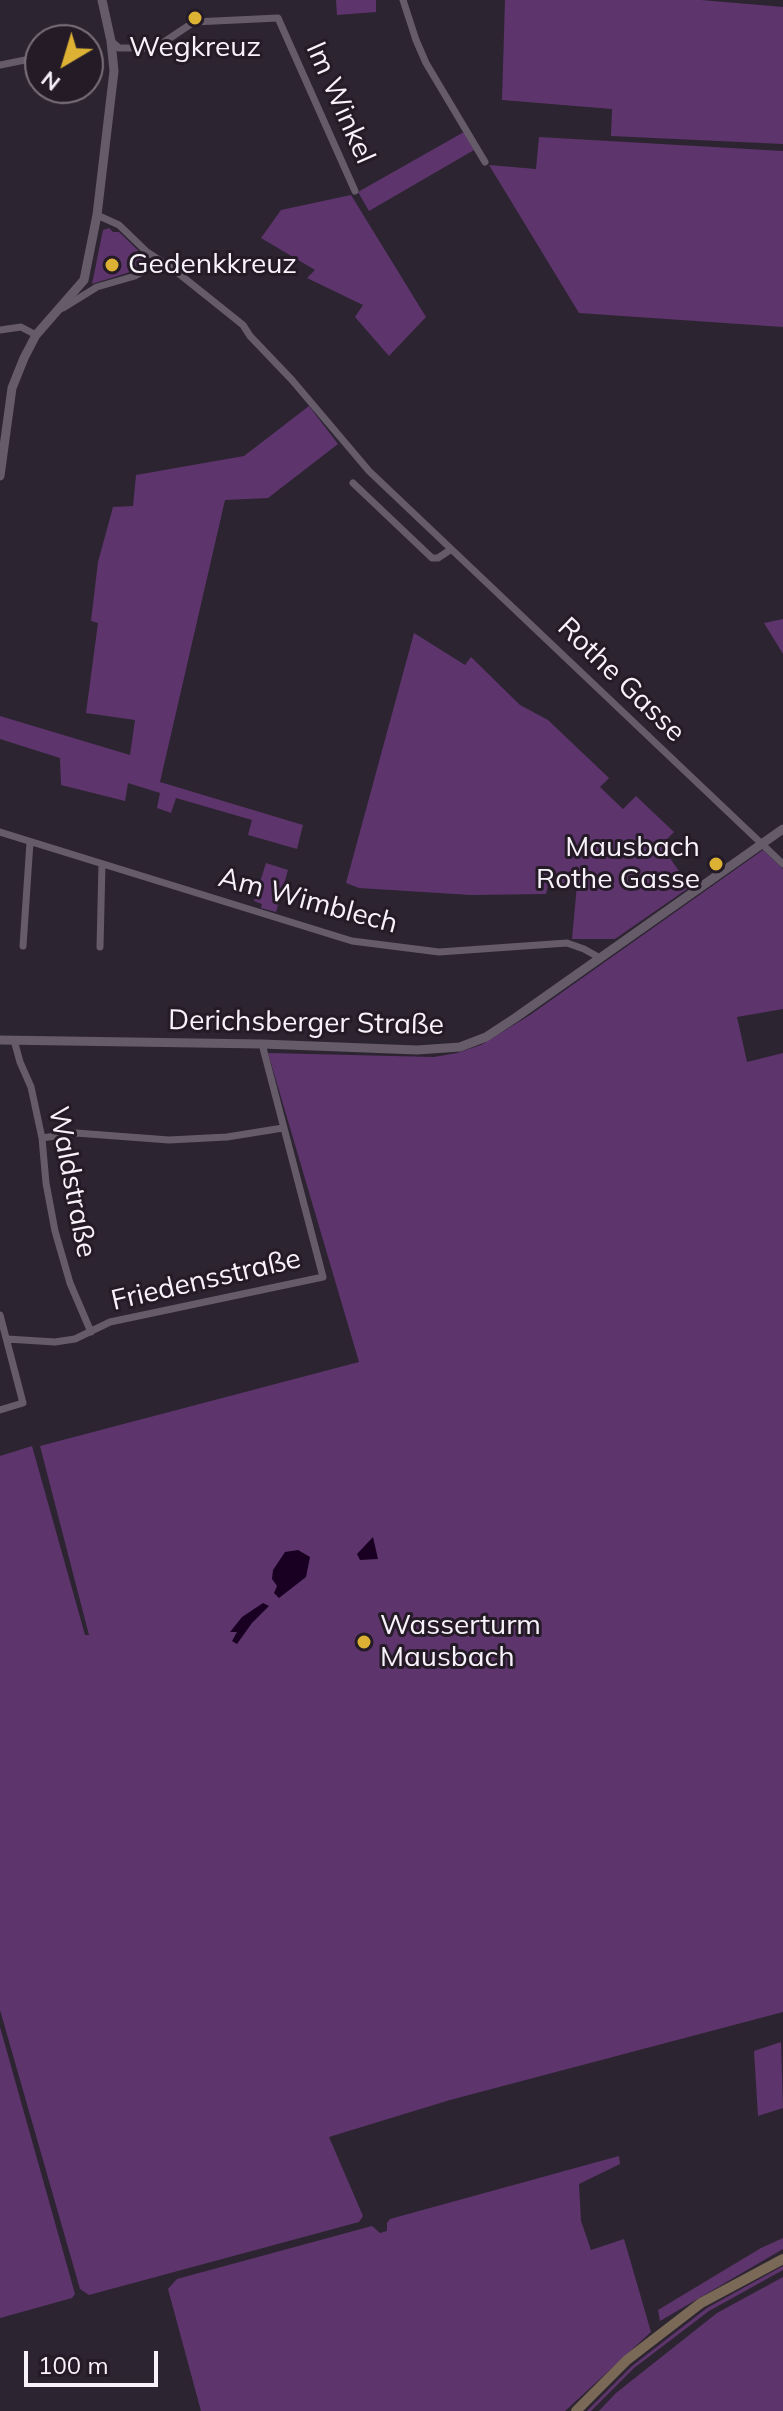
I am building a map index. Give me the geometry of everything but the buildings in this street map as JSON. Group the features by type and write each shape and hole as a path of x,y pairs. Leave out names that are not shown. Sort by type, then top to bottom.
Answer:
{"main road":[{"path":"576,2411 627,2360 701,2303 783,2259"}],"street":[{"path":"0,476 12,388 24,358 36,335 84,280 97,215 114,71 102,0"},
{"path":"403,0 426,63 485,162"},
{"name":"Im Winkel","path":"111,41 119,48 155,48 194,22 278,18 355,191"},
{"path":"0,65 24,60"},
{"name":"Rothe Gasse","path":"97,215 119,225 147,252 243,325 369,471 783,864"},
{"path":"55,314 97,287 135,276 149,268"},
{"path":"0,330 21,327 36,335"},
{"path":"353,483 432,558 438,558 450,550"},
{"name":"Derichsberger Straße","path":"0,1040 417,1050 460,1047 495,1031 783,829"},
{"name":"Am Wimblech","path":"0,832 369,945 439,952 567,943 600,958"},
{"path":"23,946 30,842"},
{"path":"100,947 102,864"},
{"name":"Waldstraße","path":"14,1040 31,1087 42,1138 55,1231 70,1283 91,1332"},
{"path":"42,1138 76,1133 169,1140 227,1137 283,1128 262,1044"},
{"name":"Friedensstraße","path":"7,1339 55,1342 91,1332 110,1322 323,1277 283,1128"},
{"path":"0,1315 23,1403 0,1410"}],"shaded area":[{"path":"336,0 376,0 376,12 337,15"},
{"path":"505,0 701,0 783,7 783,144 611,136 612,109 502,100"},
{"path":"464,132 474,150 369,211 358,192"},
{"path":"539,137 783,151 783,327 579,313 489,165 536,169"},
{"path":"351,195 426,317 389,356 355,317 363,305 307,278 315,270 261,238 281,210"},
{"path":"109,228 119,232 148,260 127,273 92,284 103,230"},
{"path":"309,406 338,444 268,498 225,500 160,782 303,825 297,849 248,835 252,820 176,798 171,813 157,808 160,793 128,783 125,801 61,785 60,758 0,739 0,716 130,755 135,720 86,713 98,623 91,621 98,562 113,507 133,506 136,475 244,456"},
{"path":"783,619 783,654 764,623"},
{"path":"414,633 465,665 471,657 520,705 548,720 609,778 600,787 623,809 636,796 674,832 661,845 690,887 615,939 572,939 577,885 548,886 546,894 471,895 359,888 346,883"},
{"path":"763,850 783,869 783,1009 737,1017 747,1062 783,1053 783,2012 450,2100 329,2137 363,2216 359,2222 89,2295 80,2289 0,2010 0,1456 32,1446 85,1635 89,1635 40,1446 359,1362 268,1053 434,1057 481,1045 530,1015"},
{"path":"266,863 288,870 276,912 261,908 262,904 254,901"},
{"path":"373,1537 378,1559 360,1560 357,1554"},
{"path":"298,1550 310,1557 306,1577 279,1598 274,1593 277,1586 272,1579 273,1570 285,1552"},
{"path":"263,1603 269,1606 237,1644 232,1641 237,1632 230,1632 242,1617"},
{"path":"0,2027 75,2294 72,2298 0,2318"},
{"path":"781,2042 783,2108 758,2116 754,2051"},
{"path":"619,2156 620,2164 579,2184 581,2221 591,2250 624,2239 651,2332 565,2411 201,2411 168,2289 177,2279 372,2226 380,2233 387,2231 390,2219"},
{"path":"783,2238 783,2249 660,2321 658,2310"},
{"path":"783,2266 783,2270 709,2311 634,2368 591,2411 587,2411 632,2366 707,2308"},
{"path":"783,2277 783,2411 599,2411 616,2393 717,2313"}],"place":[{"name":"Wegkreuz","path":"195,18"},
{"name":"Gedenkkreuz","path":"112,265"},
{"name":"Mausbach Rothe Gasse","path":"716,864"},
{"name":"Wasserturm Mausbach","path":"364,1642"}]}
